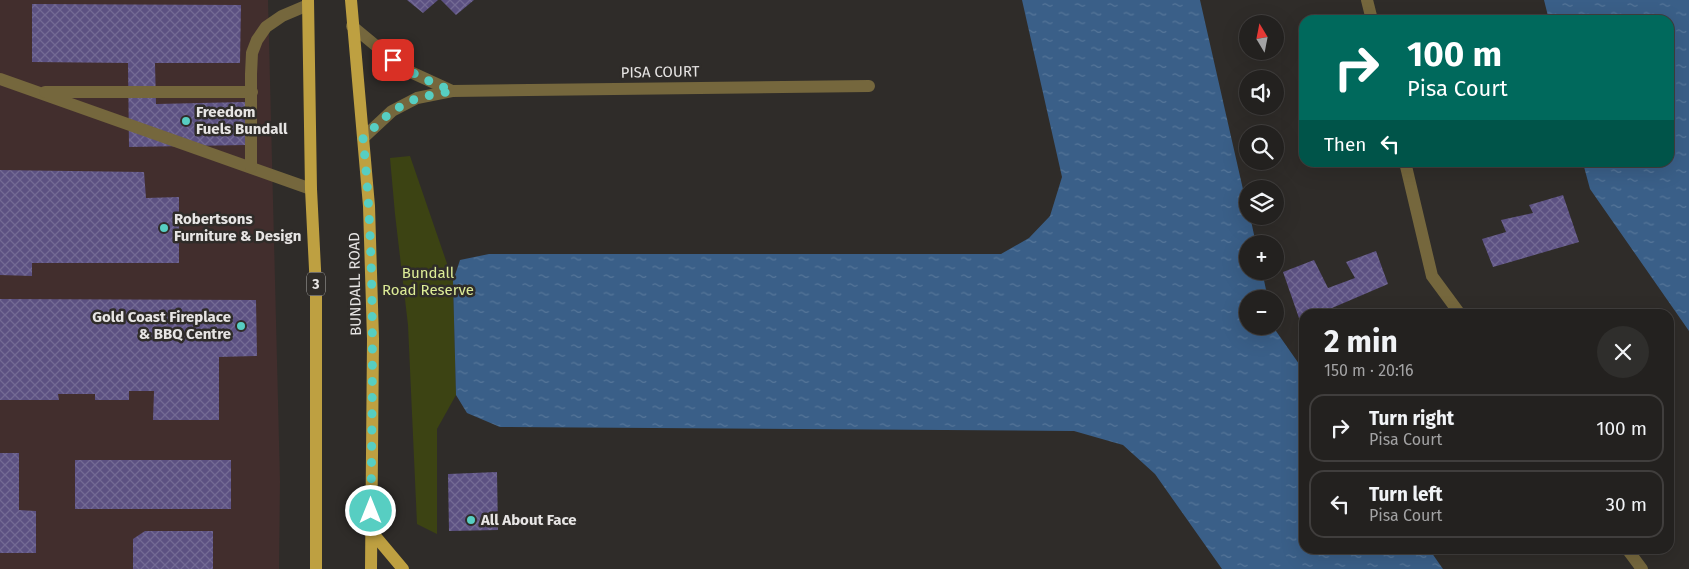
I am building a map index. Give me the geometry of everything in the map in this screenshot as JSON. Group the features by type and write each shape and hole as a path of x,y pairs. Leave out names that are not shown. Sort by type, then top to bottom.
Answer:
{"main road":[{"name":"BUNDALL ROAD","path":"351,0 369,206 373,339 371,569"},
{"name":"3","path":"308,3 311,189 316,289 316,569"},
{"path":"371,531 403,569"}],"street":[{"path":"1367,0 1371,15"},
{"path":"251,167 252,54 257,40 266,27 282,16 308,3"},
{"name":"PISA COURT","path":"352,26 404,69 452,91"},
{"path":"0,79 311,189"},
{"name":"PISA COURT","path":"363,138 392,111 417,98 452,91 869,86"},
{"path":"35,92 252,92"},
{"path":"1406,167 1432,276 1456,309"},
{"path":"1632,554 1642,569"}],"shaded area":[{"path":"0,0 268,0 280,481 279,569 0,569"}],"green space":[{"name":"Bundall Road Reserve","path":"410,156 453,281 456,395 437,429 437,534 417,524 408,325 390,158"}],"water":[{"path":"1022,0 1200,0 1241,180 1239,180 1239,225 1252,225 1254,235 1239,235 1239,280 1264,280 1266,290 1239,290 1239,335 1279,335 1299,364 1299,554 1432,554 1443,569 1222,569 1155,474 1123,445 1074,431 500,427 467,413 456,395 453,281 460,260 489,254 1001,254 1029,238 1050,216 1062,177"},
{"path":"1544,0 1689,0 1689,331 1590,189 1584,167 1674,167 1674,15 1548,15"}],"building":[{"path":"407,0 438,0 423,13"},
{"path":"441,0 474,0 456,15"},
{"path":"32,4 241,5 240,63 155,63 156,104 245,102 246,145 129,147 128,63 32,62"},
{"path":"0,170 144,172 146,198 179,197 179,263 32,263 32,276 0,275"},
{"path":"1563,195 1579,242 1493,267 1482,239 1506,232 1501,220 1533,213 1529,205"},
{"path":"1376,251 1388,284 1330,309 1299,309 1299,318 1284,272 1314,260 1328,288 1355,278 1346,262"},
{"path":"0,299 256,300 257,356 219,357 219,420 153,420 154,391 129,391 129,400 95,400 95,394 58,394 59,400 0,400"},
{"path":"0,453 19,453 19,510 36,511 36,553 0,553"},
{"path":"75,460 231,460 231,509 75,509"},
{"path":"497,472 498,530 449,531 448,474"},
{"path":"145,531 213,531 213,569 133,569 133,539"}],"place":[{"name":"Freedom Fuels Bundall","path":"186,121"},
{"name":"Robertsons Furniture & Design","path":"164,228"},
{"name":"Gold Coast Fireplace & BBQ Centre","path":"241,326"},
{"name":"All About Face","path":"471,520"}],"route":[{"path":"371,511 373,339 369,206 363,138 392,111 417,98 452,91 404,69 393,60"}]}
